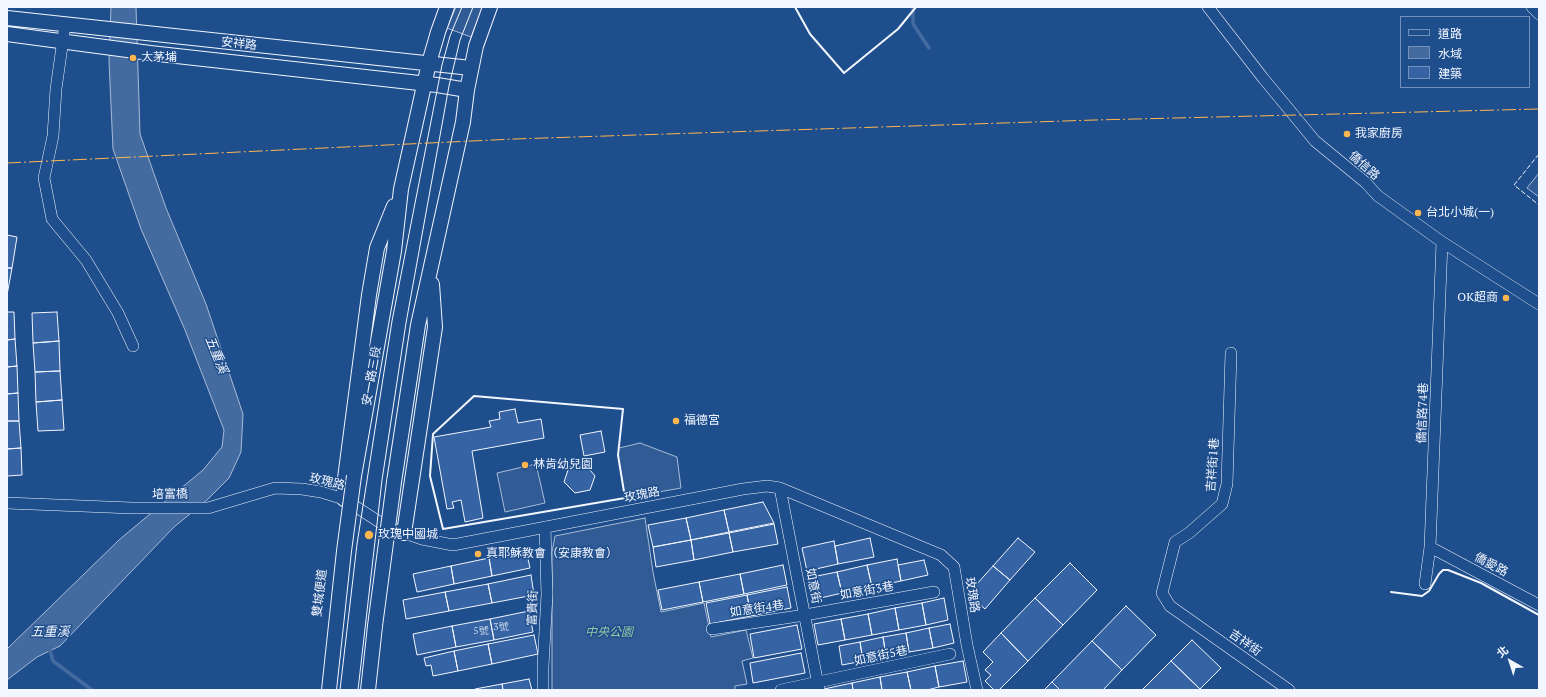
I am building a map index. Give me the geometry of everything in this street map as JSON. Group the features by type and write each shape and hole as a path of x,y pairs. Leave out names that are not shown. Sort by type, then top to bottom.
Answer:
{"street":[{"name":"安一路三段","path":"328,690 354,476 394,251 401,189 425,83 438,32 447,7"},
{"path":"368,690 394,482 418,325 463,122 471,68 476,46 490,7"},
{"name":"僑信路","path":"1208,7 1263,78 1315,141 1365,182 1378,196 1442,242 1539,304"},
{"name":"安祥路","path":"7,18 150,35 471,68"},
{"path":"64,25 56,89 53,136 44,178 52,219 86,260 118,313 133,346"},
{"name":"安祥路","path":"7,34 150,52 425,83 467,90"},
{"path":"344,499 344,486 377,248 401,189"},
{"name":"僑信路74巷","path":"1425,584 1430,546 1442,242"},
{"path":"404,533 435,327 431,268"},
{"name":"吉祥街1巷","path":"1185,618 1170,606 1162,593 1175,542 1189,533 1222,504 1227,484 1231,353"},
{"name":"玫瑰路","path":"208,508 275,488 302,489 321,492 344,499 387,527 422,539 453,545 743,489 767,486 780,488 941,555 954,567 967,645 977,690"},
{"name":"如意街","path":"780,488 818,686"},
{"name":"雙城便道","path":"322,690 344,499"},
{"name":"培富橋","path":"7,502 132,508 208,508"},
{"name":"富貴街","path":"543,690 547,594 545,527"},
{"name":"僑愛路","path":"1430,546 1539,605"},
{"name":"如意街3巷","path":"805,615 934,592"},
{"name":"如意街4巷","path":"712,629 805,615"},
{"name":"吉祥街","path":"1185,618 1289,690"},
{"name":"如意街5巷","path":"781,690 818,686 950,654"}],"shaded area":[{"path":"456,7 483,7 471,37 447,28"},
{"path":"1539,173 1539,197 1527,188"},
{"path":"640,443 677,457 681,488 625,498 618,455 619,448"},
{"path":"536,464 545,503 505,512 497,473"},
{"name":"中央公園","path":"645,518 661,612 704,603 711,637 746,630 753,658 742,661 747,684 735,686 735,690 552,690 552,552 555,536"}],"water":[{"name":"五重溪","path":"111,7 136,7 140,134 166,208 206,304 243,414 241,452 229,478 207,500 174,527 60,646 37,657 7,680 7,649 120,539 203,470 222,447 224,430 185,330 141,229 113,149 109,61"}],"building":[{"path":"7,235 17,237 12,268 7,268"},
{"path":"7,268 12,268 7,295"},
{"path":"7,312 14,312 15,339 7,340"},
{"path":"57,312 59,341 33,343 32,313"},
{"path":"15,339 17,366 7,367 7,340"},
{"path":"59,341 60,371 35,372 33,343"},
{"path":"17,366 18,393 7,394 7,367"},
{"path":"60,371 62,400 36,402 35,372"},
{"path":"18,393 19,421 7,421 7,394"},
{"path":"62,400 64,430 38,431 36,402"},
{"path":"515,409 518,423 541,419 544,438 472,451 483,518 465,522 461,500 452,502 454,508 447,509 434,437 491,427 489,421 500,419 499,412"},
{"path":"7,421 19,421 21,448 7,449"},
{"path":"601,431 605,452 584,456 580,435"},
{"path":"21,448 22,475 7,476 7,449"},
{"path":"585,464 595,476 590,490 575,493 564,482 569,467"},
{"path":"763,502 774,523 729,532 724,510"},
{"path":"724,510 729,532 691,540 686,518"},
{"path":"686,518 691,540 653,547 648,525"},
{"path":"774,524 778,544 733,552 729,533"},
{"path":"729,533 733,552 694,560 691,540"},
{"path":"870,538 874,557 838,564 835,546"},
{"path":"1018,538 1035,552 1010,580 993,566"},
{"path":"691,540 694,560 656,567 653,547"},
{"path":"834,541 838,564 807,571 802,548"},
{"path":"526,550 530,568 492,576 489,558"},
{"path":"489,558 492,576 454,584 451,566"},
{"path":"897,559 901,581 872,587 867,565"},
{"path":"924,560 928,575 901,581 898,565"},
{"path":"1070,563 1097,590 1063,625 1035,598"},
{"path":"783,565 787,585 744,594 740,574"},
{"path":"867,565 872,587 842,593 837,572"},
{"path":"451,566 454,584 417,592 413,574"},
{"path":"993,566 1010,580 985,609 968,594"},
{"path":"837,572 842,593 812,600 807,578"},
{"path":"740,574 744,594 703,602 699,582"},
{"path":"531,575 534,595 492,603 488,584"},
{"path":"699,582 703,602 662,610 658,590"},
{"path":"488,584 492,603 449,611 445,592"},
{"path":"787,587 791,608 751,616 747,595"},
{"path":"445,592 449,611 406,619 403,600"},
{"path":"747,595 751,616 710,624 706,603"},
{"path":"944,598 948,620 926,625 922,603"},
{"path":"1035,598 1063,625 1028,661 1001,633"},
{"path":"922,603 926,625 899,630 895,608"},
{"path":"1126,606 1156,635 1122,670 1092,641"},
{"path":"895,608 899,630 872,635 868,614"},
{"path":"529,611 533,632 494,640 490,619"},
{"path":"868,614 872,635 845,640 841,619"},
{"path":"490,619 494,640 456,647 452,626"},
{"path":"841,619 845,640 818,645 814,624"},
{"path":"950,624 954,643 933,648 929,628"},
{"path":"797,625 802,649 754,658 750,634"},
{"path":"452,626 456,647 417,655 413,634"},
{"path":"929,628 933,648 909,652 906,633"},
{"path":"906,633 909,652 886,656 883,637"},
{"path":"1001,633 1028,661 999,690 994,690 985,681 991,675 985,670 993,662 983,652"},
{"path":"534,635 538,654 492,664 488,644"},
{"path":"883,637 886,656 863,661 860,642"},
{"path":"1192,640 1221,668 1200,689 1171,661"},
{"path":"1092,641 1122,670 1103,690 1060,690 1052,682"},
{"path":"860,642 863,661 842,665 839,646"},
{"path":"488,644 492,664 458,671 454,651"},
{"path":"454,651 458,671 433,676 431,665 426,666 424,658"},
{"path":"801,653 805,673 753,683 750,663"},
{"path":"963,661 967,682 939,687 935,666"},
{"path":"1171,661 1200,689 1142,690"},
{"path":"935,666 939,687 927,690 911,690 907,672"},
{"path":"907,672 911,690 882,690 880,677"},
{"path":"880,677 882,690 853,690 852,683"},
{"path":"529,679 532,690 503,690 502,684"},
{"path":"1052,682 1060,690 1044,690"},
{"path":"852,683 853,690 824,690 824,689"},
{"path":"502,684 503,690 475,690 475,689"}],"waterway":[{"path":"913,7 913,24 929,48"},
{"path":"49,647 53,661 92,690"}],"tram line":[{"path":"340,690 357,544 392,321 442,65 450,36 462,7"},
{"path":"358,690 382,480 406,323 449,86 460,40 473,7"}],"fence":[{"path":"1539,154 1514,185 1539,205"}],"wall":[{"path":"795,7 810,34 844,73 898,29 916,7"},
{"path":"474,396 623,409 618,455 625,498 443,529 430,476 433,434 474,396"},
{"path":"1391,592 1422,596 1429,591 1439,574 1443,570 1448,570 1481,583 1539,615"}],"power":[{"path":"7,163 514,139 1095,120 1539,109"}],"place":[{"name":"大茅埔","path":"133,58"},
{"name":"我家廚房","path":"1347,134"},
{"name":"台北小城(一)","path":"1418,213"},
{"name":"OK超商","path":"1506,298"},
{"name":"福德宮","path":"676,421"},
{"name":"林肯幼兒園","path":"525,465"},
{"name":"玫瑰中國城","path":"369,535"},
{"name":"真耶穌教會（安康教會）","path":"478,554"}]}
